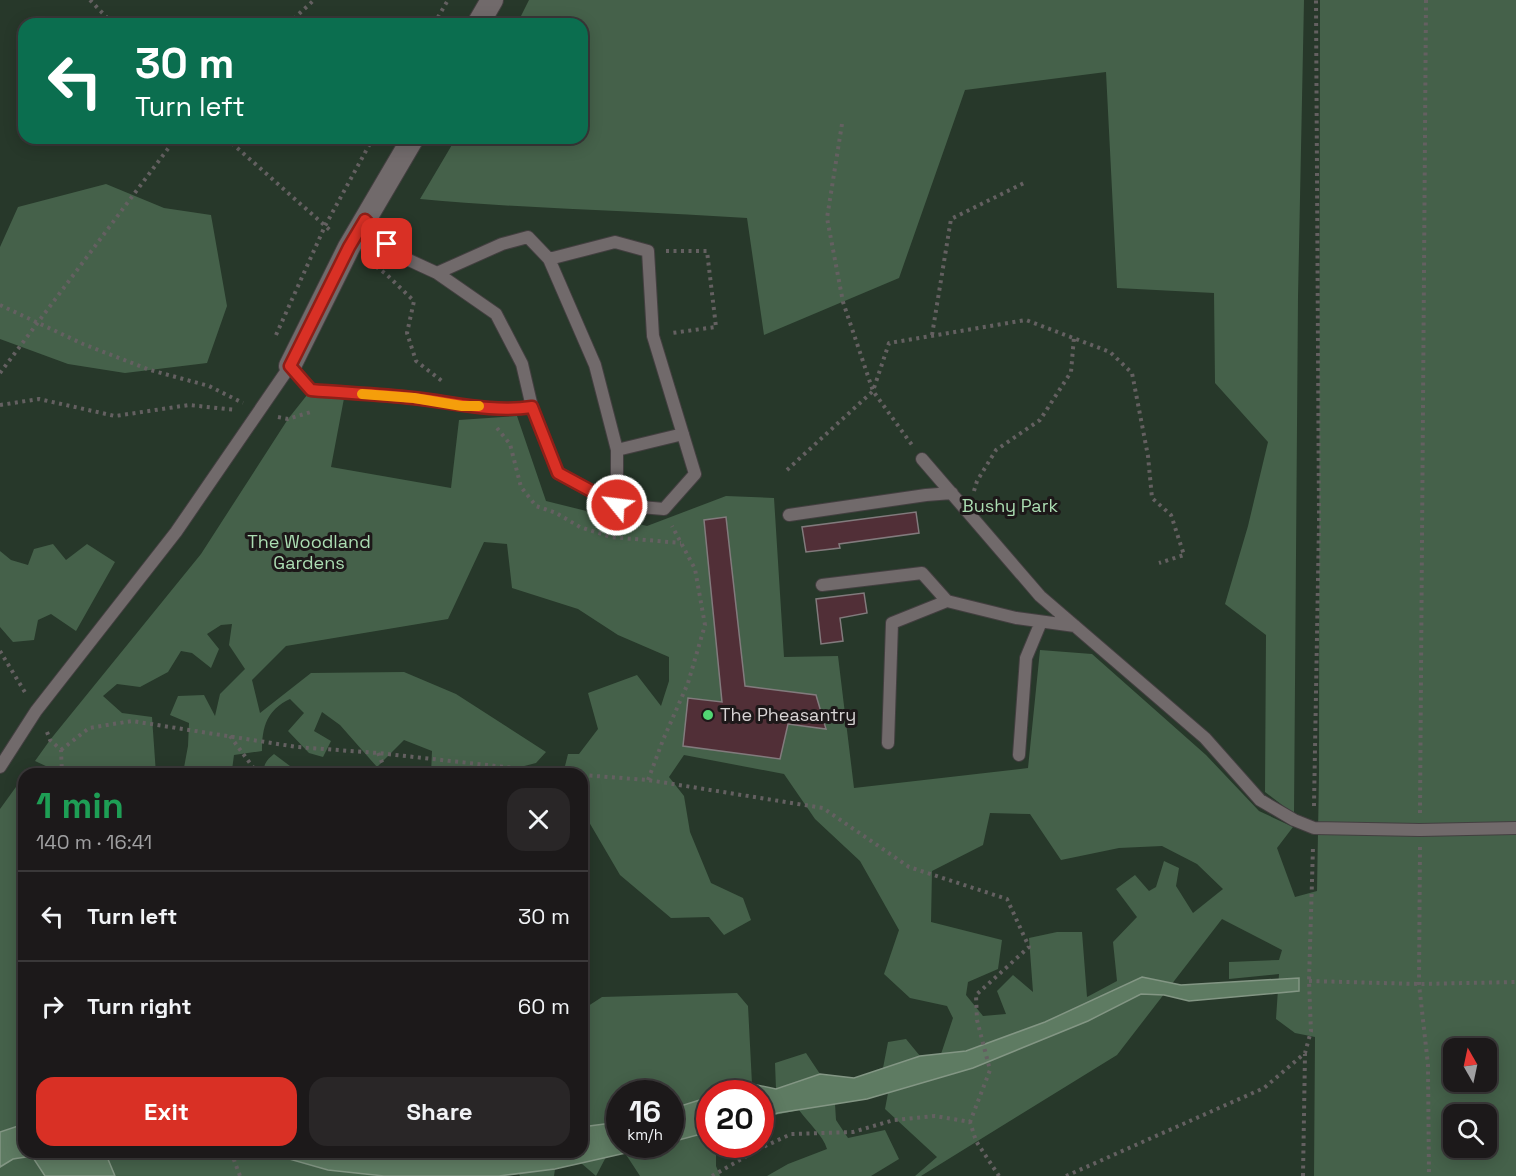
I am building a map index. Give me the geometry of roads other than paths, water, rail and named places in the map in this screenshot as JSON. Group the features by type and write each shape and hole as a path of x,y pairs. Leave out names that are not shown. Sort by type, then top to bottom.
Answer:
{"street":[{"path":"482,18 492,0"},
{"path":"290,366 349,247 409,144"}],"lane":[{"path":"365,220 398,255 437,273 496,314 522,364 532,407 558,473 617,505 664,509 695,474 653,336 648,251 615,242 549,259"},
{"path":"437,273 502,244 528,237 549,259 595,365 617,450 617,505"},
{"path":"0,767 36,711 176,532 290,366 311,390 414,398 462,406 532,407"},
{"path":"617,450 683,434"},
{"path":"922,459 1040,596 1205,738 1260,800 1294,820 1314,828 1420,830 1516,828"},
{"path":"789,515 952,493"},
{"path":"822,585 922,573 947,601 1017,618 1076,626"},
{"path":"888,744 892,623 947,601"},
{"path":"1019,755 1026,658 1041,622"}],"place":[{"name":"The Pheasantry","path":"708,715"}],"park label":[{"name":"Bushy Park","path":"1010,506"},
{"name":"The Woodland Gardens","path":"309,552"}]}
